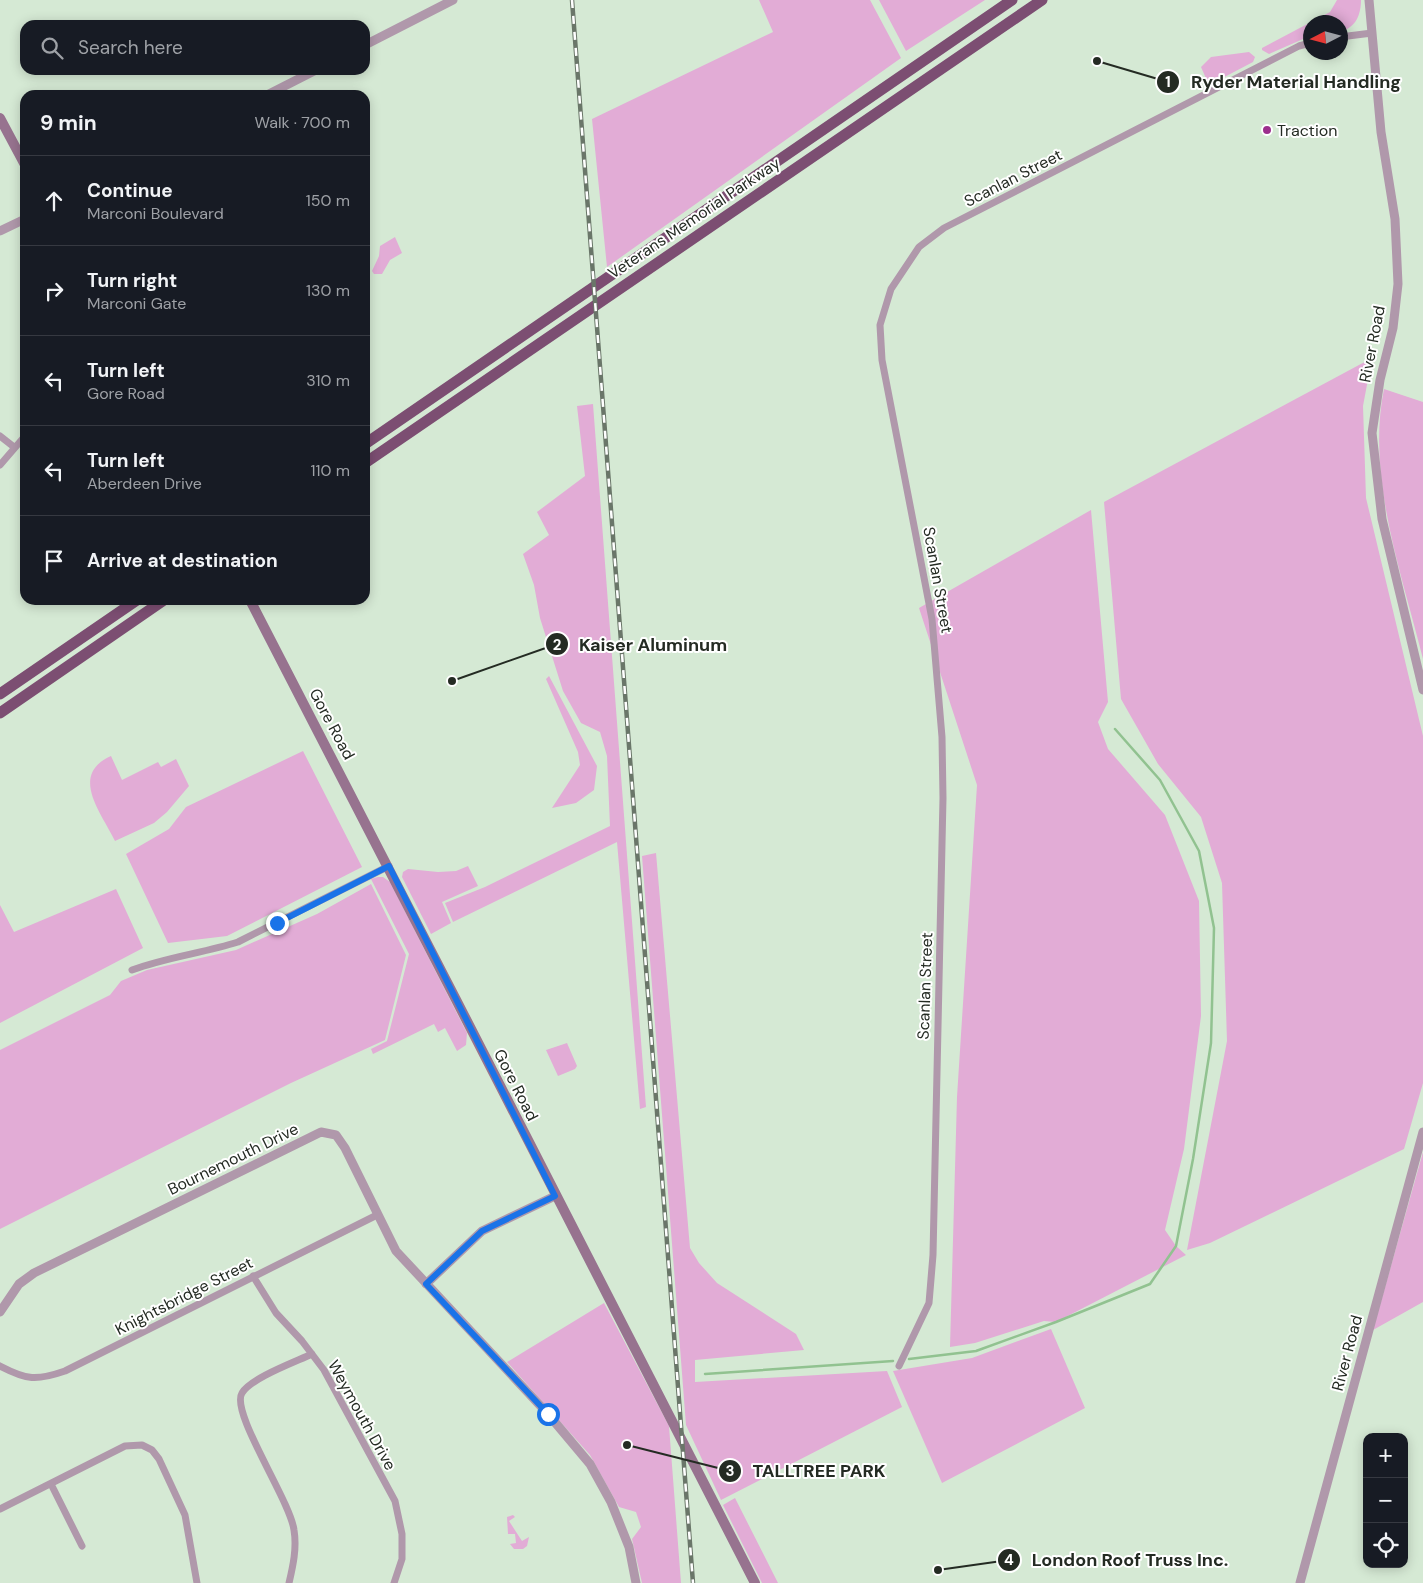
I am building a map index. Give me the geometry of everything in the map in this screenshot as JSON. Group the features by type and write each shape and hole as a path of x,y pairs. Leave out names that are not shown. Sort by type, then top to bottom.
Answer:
{"highway":[{"name":"Veterans Memorial Parkway","path":"370,441 1012,0"},
{"name":"Veterans Memorial Parkway","path":"370,460 1042,0"},
{"path":"0,694 130,605"},
{"path":"0,713 157,605"}],"main road":[{"path":"0,118 20,156"},
{"name":"Gore Road","path":"253,605 389,866 555,1196 755,1583"}],"street":[{"path":"370,42 453,0"},
{"name":"River Road","path":"1369,0 1381,132 1395,219 1398,284 1393,328 1380,380 1372,433 1382,518 1423,690"},
{"path":"1348,36 1372,33"},
{"name":"Scanlan Street","path":"898,1366 929,1303 930,1294 933,1255 943,798 942,737 932,619 882,360 880,325 886,304 891,289 918,247 944,228 1303,45"},
{"path":"277,90 306,75"},
{"path":"0,231 20,221"},
{"path":"0,436 14,447"},
{"path":"0,466 20,441"},
{"path":"132,970 164,959 216,949 238,942 389,866"},
{"name":"Bournemouth Drive","path":"0,1312 19,1284 34,1272 322,1132 336,1135 345,1148 396,1251 548,1414 590,1464 615,1511 629,1547 636,1583"},
{"name":"River Road","path":"1300,1583 1423,1132"},
{"path":"426,1284 482,1231 555,1196"},
{"name":"Knightsbridge Street","path":"0,1366 16,1374 42,1379 65,1371 377,1215"},
{"name":"Weymouth Drive","path":"253,1276 276,1313 324,1370 395,1501 402,1534 402,1559 394,1583"},
{"path":"289,1583 294,1558 294,1529 285,1500 244,1420 239,1405 241,1394 249,1385 312,1354"},
{"path":"0,1509 125,1446 142,1445 152,1450 159,1459 185,1515 197,1583"},
{"path":"51,1484 82,1546"}],"shaded area":[{"path":"759,0 870,0 901,58 607,267 592,119 773,32"},
{"path":"879,0 985,0 906,51"},
{"path":"1337,0 1361,0 1357,20 1348,28 1348,15 1324,15 1330,12"},
{"path":"1303,27 1303,39 1269,54 1262,50 1262,48"},
{"path":"1249,52 1255,57 1253,62 1213,83 1208,83 1201,67 1211,57"},
{"path":"395,237 402,253 390,260 382,274 374,274 372,271 379,256 380,246"},
{"path":"1372,358 1363,406 1366,498 1423,736 1423,1083 1404,1149 1210,1243 1187,1250 1227,1041 1222,883 1201,817 1158,764 1121,699 1104,502"},
{"path":"1384,389 1423,402 1423,659 1397,559 1383,491 1380,422"},
{"path":"593,404 646,1107 640,1109 617,842 453,922 445,903 485,887 610,826 607,756 600,732 581,723 563,691 540,618 534,585 523,554 549,535 537,512 585,476 577,406"},
{"path":"1091,510 1108,702 1098,722 1108,749 1165,815 1199,901 1201,1016 1184,1149 1165,1230 1176,1246 1186,1255 1056,1322 1044,1321 975,1343 950,1347 957,1097 977,785 919,608"},
{"path":"549,676 597,766 594,790 576,803 552,808 580,765 578,752 546,679"},
{"path":"303,751 362,867 227,936 168,943 126,854 169,829 186,807"},
{"path":"111,756 122,780 158,762 161,767 176,759 189,786 167,812 154,823 115,841 92,795 90,784 92,773 99,764"},
{"path":"656,853 690,1248 699,1263 717,1283 796,1334 804,1350 695,1360 695,1382 887,1371 902,1407 721,1500 686,1425 642,856"},
{"path":"468,866 478,886 442,902 451,923 431,934 402,877 403,872 408,869 438,872 456,871"},
{"path":"383,877 390,882 467,1033 466,1045 457,1051 445,1028 438,1032 434,1024 373,1054 371,1049 387,1041 409,954 371,879"},
{"path":"371,884 406,955 385,1040 291,1083 0,1229 0,1050 110,995 121,981 147,970 236,950 317,914"},
{"path":"116,889 143,948 0,1023 0,905 14,932"},
{"path":"567,1043 577,1066 575,1069 558,1076 546,1050"},
{"path":"1423,1152 1423,1302 1373,1330"},
{"path":"604,1303 669,1426 681,1583 642,1583 632,1539 641,1527 636,1512 619,1507 590,1455 507,1362"},
{"path":"1051,1329 1085,1408 942,1483 893,1371 972,1358"},
{"path":"735,1498 778,1583 762,1583 723,1505"},
{"path":"513,1515 515,1517 509,1521 522,1541 529,1537 527,1546 523,1549 514,1549 510,1544 516,1543 515,1534 508,1534 507,1517"}],"waterway":[{"path":"909,1359 976,1351 1056,1322 1150,1284 1176,1246 1193,1159 1211,1043 1214,928 1199,851 1160,780 1115,729"},
{"path":"705,1374 893,1361"}],"railway":[{"path":"572,0 693,1583"}],"place":[{"name":"Ryder Material Handling","path":"1097,61"},
{"name":"Traction","path":"1267,130"},
{"name":"Kaiser Aluminum","path":"452,681"},
{"name":"TALLTREE PARK","path":"627,1445"},
{"name":"London Roof Truss Inc.","path":"938,1570"}],"route":[{"path":"277,923 389,866 555,1196 482,1231 426,1284 548,1414"}]}
